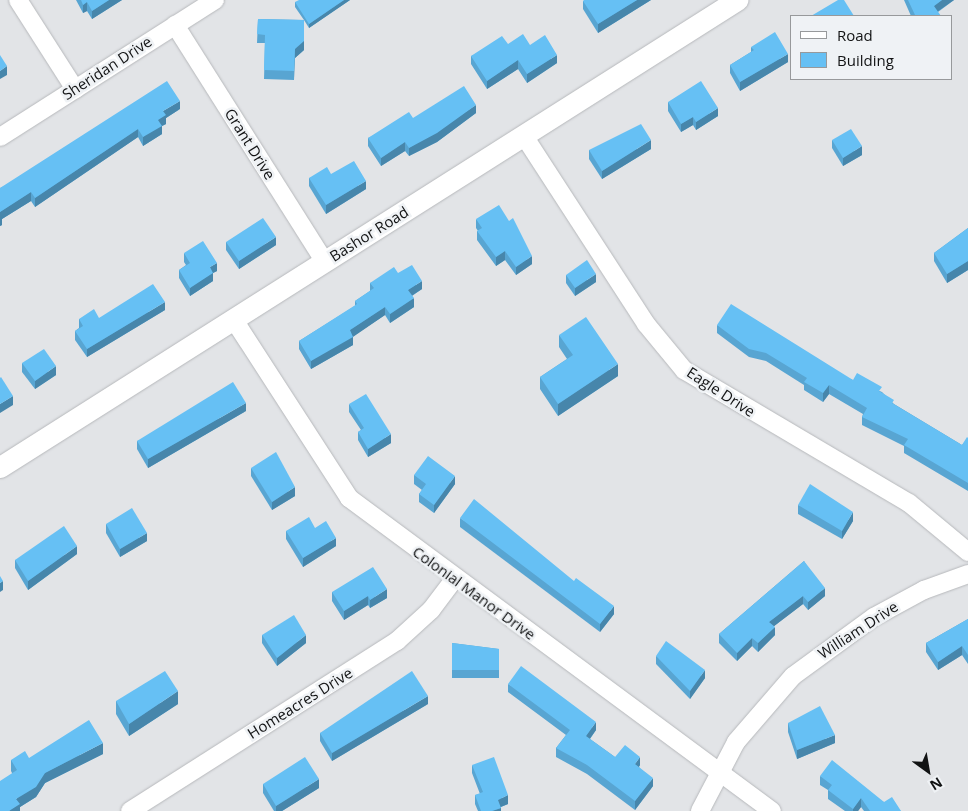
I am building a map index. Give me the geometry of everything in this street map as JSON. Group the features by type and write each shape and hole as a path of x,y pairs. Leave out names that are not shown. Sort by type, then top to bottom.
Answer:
{"street":[{"path":"18,0 75,89"},
{"name":"Sheridan Drive","path":"0,137 215,0"},
{"name":"Bashor Road","path":"0,467 737,0"},
{"name":"Grant Drive","path":"175,25 324,262"},
{"name":"Eagle Drive","path":"524,136 646,324 684,370 909,503 968,552"},
{"name":"Colonial Manor Drive","path":"234,320 349,498 454,579 772,811"},
{"name":"William Drive","path":"700,811 718,773 762,708 833,643 924,590 968,574"},
{"name":"Homeacres Drive","path":"130,811 397,641 431,610 454,579"}],"building":[{"path":"81,0 109,0 92,11 87,2 83,5"},
{"path":"299,0 344,0 309,24 295,2"},
{"path":"584,0 637,0 598,24"},
{"path":"838,0 844,0 853,15 813,15"},
{"path":"908,0 942,0 934,6 940,15 915,15"},
{"path":"258,19 304,20 304,41 295,49 294,71 264,70 265,35 257,34"},
{"path":"775,32 788,54 740,82 730,65 754,50 751,47"},
{"path":"523,34 530,45 545,35 557,55 527,74 518,60 487,81 471,56 502,36 508,44"},
{"path":"0,55 7,66 0,71"},
{"path":"167,81 180,101 163,111 166,115 158,120 162,126 143,137 138,129 35,198 31,192 0,212 0,188"},
{"path":"701,81 718,108 696,122 693,117 681,124 668,102"},
{"path":"464,86 476,105 437,133 409,148 405,142 381,158 368,138 409,112 413,118"},
{"path":"641,124 651,140 602,171 589,150"},
{"path":"851,129 862,146 843,158 832,140"},
{"path":"354,161 366,181 326,205 309,178 327,167 331,174"},
{"path":"499,205 509,221 513,218 532,256 516,267 505,251 496,257 477,231 482,228 476,219"},
{"path":"263,218 276,237 239,261 226,242"},
{"path":"968,228 968,261 947,274 934,253"},
{"path":"203,241 217,263 210,267 213,273 190,288 179,270 190,263 184,253"},
{"path":"587,260 596,274 575,288 566,275"},
{"path":"412,265 422,281 408,290 414,298 390,314 385,307 350,330 353,337 311,361 299,341 357,304 355,301 374,288 370,283 394,267 398,273"},
{"path":"153,284 165,302 87,349 75,331 83,326 79,319 94,309 99,318"},
{"path":"731,304 853,380 857,373 882,387 879,391 894,400 892,403 962,445 967,437 968,483 904,445 908,439 862,417 867,408 829,385 823,393 804,382 807,378 766,353 749,349 717,325"},
{"path":"586,317 618,364 558,404 540,377 573,355 559,335"},
{"path":"44,349 56,366 35,381 22,363"},
{"path":"0,378 13,396 0,404"},
{"path":"233,382 246,403 148,459 137,441"},
{"path":"366,394 391,434 368,449 358,432 364,428 349,404"},
{"path":"276,452 295,487 272,502 251,468"},
{"path":"428,456 455,476 434,505 419,494 426,484 414,475"},
{"path":"810,484 853,512 842,531 798,505"},
{"path":"474,499 574,581 576,578 614,606 600,624 460,518"},
{"path":"132,508 147,533 120,549 106,524"},
{"path":"309,517 315,528 326,521 336,538 303,558 286,531"},
{"path":"64,526 77,546 28,581 15,560"},
{"path":"804,561 825,588 808,602 803,596 769,622 775,627 758,643 752,638 737,653 719,634"},
{"path":"373,567 387,589 370,600 368,596 344,611 332,592"},
{"path":"294,615 306,635 277,658 262,635"},
{"path":"968,619 968,655 962,646 938,662 926,643"},
{"path":"666,641 705,670 690,691 656,656"},
{"path":"452,643 499,649 499,670 452,670"},
{"path":"521,666 596,722 586,736 615,757 625,745 640,757 635,764 653,778 635,801 587,765 556,748 570,730 508,684"},
{"path":"165,671 178,691 129,724 116,701"},
{"path":"412,671 428,696 332,753 320,733"},
{"path":"820,706 835,735 797,750 788,723"},
{"path":"89,720 103,743 45,773 36,787 16,799 20,804 9,811 0,811 0,781 17,770 11,760 25,751 29,758"},
{"path":"305,757 319,779 276,806 263,784"},
{"path":"494,757 508,795 498,800 501,808 492,811 481,811 475,795 483,792 472,765"},
{"path":"832,760 884,802 892,797 901,811 870,811 861,798 853,809 828,790 832,785 820,776"}]}
